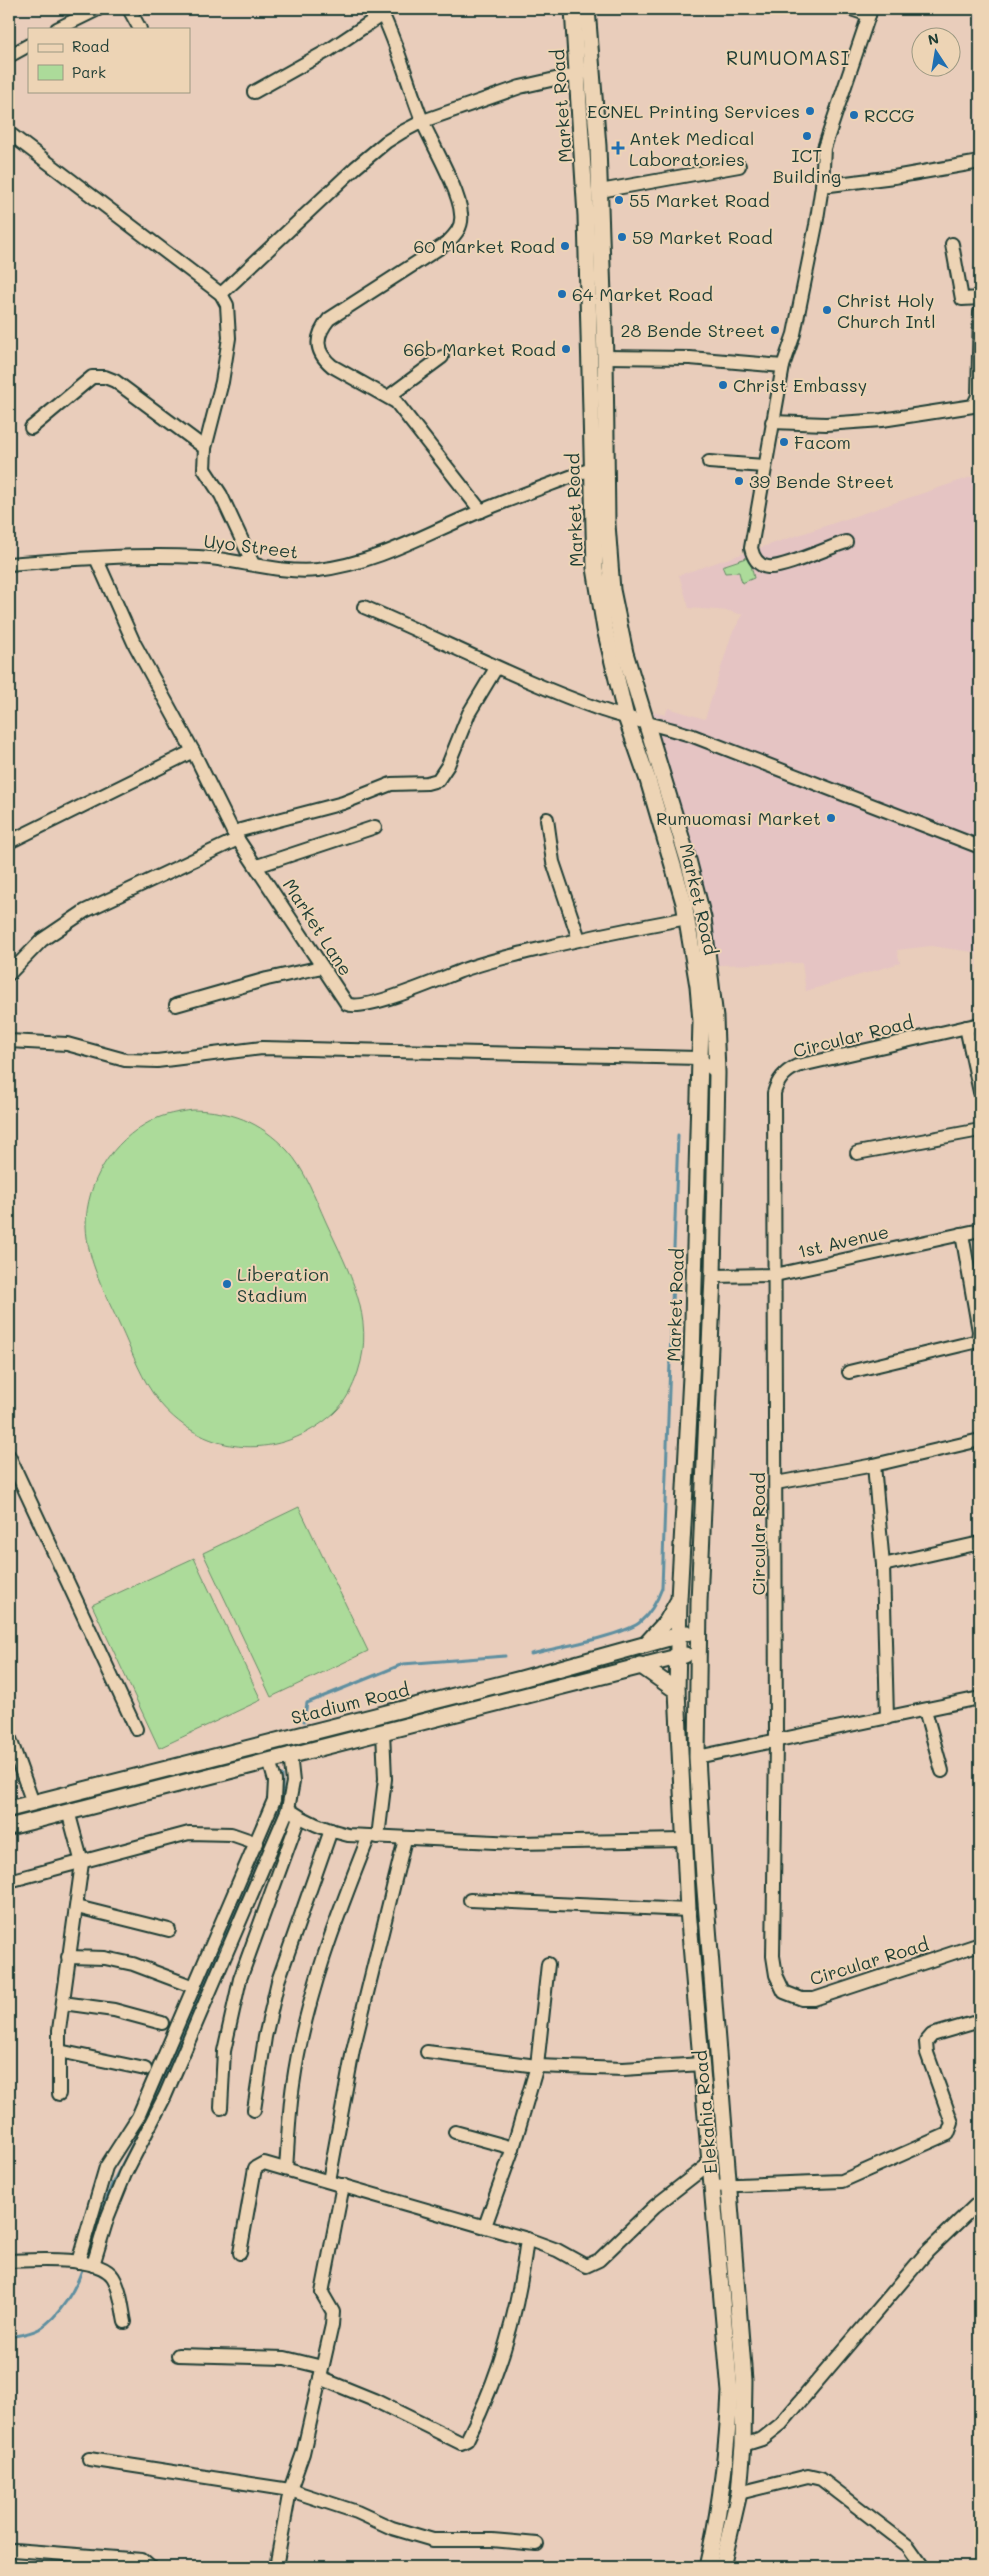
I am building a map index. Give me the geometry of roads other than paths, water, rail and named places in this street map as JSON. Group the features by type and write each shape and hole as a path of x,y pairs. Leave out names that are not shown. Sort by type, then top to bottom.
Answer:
{"main road":[{"name":"Market Road","path":"573,9 585,72 600,190 609,558 617,618 645,721 688,860 703,918 712,984 717,1073 713,1276 698,1651"},
{"name":"Market Road","path":"587,9 585,72 586,216 592,531 599,600 626,717 648,780 687,918 698,986 701,1021 692,1358 677,1657"},
{"path":"644,1645 666,1621 679,1599"},
{"name":"Stadium Road","path":"9,1809 699,1631"},
{"name":"Stadium Road","path":"9,1827 698,1651"},
{"name":"Elekahia Road","path":"698,1651 697,1757 704,1877 744,2380 743,2445 739,2493 722,2567"},
{"name":"Elekahia Road","path":"677,1657 683,1840 688,1910 730,2392 727,2458 718,2521 707,2567"},
{"path":"640,1665 677,1691"}],"street":[{"path":"60,28 98,9"},
{"path":"129,9 139,28"},
{"path":"846,542 774,567 761,565 752,555 751,548 772,422 783,366 794,334 822,186 824,148 870,12 851,9"},
{"path":"254,92 329,50 382,11 422,121 459,203 461,224 456,234 447,243 329,319 318,336 317,345 323,358 332,366 388,397 406,413 481,511"},
{"path":"9,56 28,46"},
{"path":"221,294 386,142 422,121 520,87 585,72"},
{"path":"9,133 221,294 227,305 229,338 222,382 205,448 204,469 221,495 253,564"},
{"path":"822,186 894,178 980,162"},
{"path":"600,190 739,166"},
{"path":"952,244 962,299 980,298"},
{"path":"772,422 826,424 891,418 973,406 978,396 980,312"},
{"path":"388,397 442,357"},
{"path":"605,357 690,358 783,366"},
{"path":"31,428 92,377 98,376 115,381 205,448"},
{"path":"709,462 764,466"},
{"name":"Uyo Street","path":"9,564 96,558 198,557 253,564 287,571 348,566 383,555 481,511 591,469"},
{"name":"Market Lane","path":"96,558 134,643 193,751 235,836 257,866 347,1004 355,1006 397,995 472,966 579,939 687,918"},
{"path":"364,607 428,634 496,668 626,717 693,736 980,847"},
{"path":"9,974 42,940 85,911 235,836 343,803 392,784 428,783 438,780 448,765 468,713 496,668"},
{"path":"9,842 193,751"},
{"path":"548,819 554,862 579,939"},
{"path":"257,866 375,827"},
{"path":"176,1005 267,979 322,967"},
{"name":"Circular Road","path":"980,1024 797,1066 786,1071 779,1080 774,1093 776,1742 773,1956 776,1976 784,1992 802,1999 814,1999 980,1944"},
{"path":"966,1027 980,1092"},
{"path":"9,1041 67,1044 125,1060 157,1061 262,1048 699,1058 717,1073"},
{"path":"858,1153 980,1130"},
{"name":"1st Avenue","path":"713,1276 775,1275 980,1230"},
{"path":"849,1372 978,1341 979,1331 962,1234"},
{"path":"776,1483 874,1464 980,1440"},
{"path":"9,1456 136,1729"},
{"path":"874,1464 883,1565 888,1718"},
{"path":"883,1565 980,1542"},
{"path":"697,1757 980,1698"},
{"path":"925,1710 942,1771"},
{"path":"286,2169 293,2084 307,2018 324,1953 373,1836 385,1763 383,1731"},
{"path":"9,1736 33,1803"},
{"path":"93,2265 108,2216 125,2174 166,2096 288,1809 293,1782 290,1754"},
{"path":"78,2262 106,2167 138,2117 257,1843 276,1792 269,1760"},
{"path":"288,1809 299,1817 331,1830 405,1839 517,1843 683,1840"},
{"path":"59,2094 59,2051 63,2003 68,1957 78,1907 82,1863 68,1811"},
{"path":"221,2108 224,2052 232,2007 240,1979 299,1817"},
{"path":"254,2110 265,2037 278,1981 331,1830"},
{"path":"9,1882 189,1833 231,1834 257,1843"},
{"path":"329,2181 353,2050 405,1839"},
{"path":"470,1900 688,1910"},
{"path":"78,1907 169,1930"},
{"path":"68,1957 105,1958 133,1964 194,1987"},
{"path":"485,2226 513,2148 537,2066 548,1964"},
{"path":"63,2003 114,2010 162,2023"},
{"path":"712,2186 730,2187 842,2180 948,2134 952,2123 927,2052 926,2042 932,2035 980,2021"},
{"path":"59,2051 145,2069"},
{"path":"427,2052 537,2066 623,2069 702,2064"},
{"path":"455,2132 513,2148"},
{"path":"240,2253 255,2168 264,2163 527,2239 557,2250 577,2263 589,2266 606,2254 655,2206 710,2163"},
{"path":"276,2567 290,2490 304,2453 333,2312 322,2293 343,2185"},
{"path":"743,2445 762,2439 781,2424 927,2252 980,2201"},
{"path":"178,2355 285,2358 321,2373 461,2443 467,2440 501,2363 511,2330 527,2239"},
{"path":"9,2261 78,2262 93,2265 112,2275 117,2286 125,2322"},
{"path":"89,2460 290,2490 357,2512 392,2528 433,2540 492,2540 537,2544"},
{"path":"739,2493 808,2476 821,2479 908,2546 923,2567"},
{"path":"14,2550 142,2560 147,2562 150,2567"}],"waterway":[{"path":"531,1654 603,1637 630,1628 639,1623 650,1611 656,1603 662,1588 678,1135"},
{"path":"304,1721 307,1703 403,1664 505,1656"},
{"path":"85,2261 112,2184 140,2130 276,1821 282,1804 282,1775"},
{"path":"9,2337 36,2331 46,2324 66,2302 83,2267"}],"place":[{"name":"ECNEL Printing Services","path":"810,111"},
{"name":"RCCG","path":"854,115"},
{"name":"ICT Building","path":"807,136"},
{"name":"Antek Medical Laboratories","path":"618,148"},
{"name":"55 Market Road","path":"619,200"},
{"name":"59 Market Road","path":"622,237"},
{"name":"60 Market Road","path":"565,246"},
{"name":"64 Market Road","path":"562,294"},
{"name":"Christ Holy Church Intl","path":"827,310"},
{"name":"28 Bende Street","path":"775,330"},
{"name":"66b Market Road","path":"566,349"},
{"name":"Christ Embassy","path":"723,385"},
{"name":"Facom","path":"784,442"},
{"name":"39 Bende Street","path":"739,481"},
{"name":"Rumuomasi Market","path":"831,818"},
{"name":"Liberation Stadium","path":"227,1284"}],"district":[{"name":"RUMUOMASI","path":"788,57"}]}
